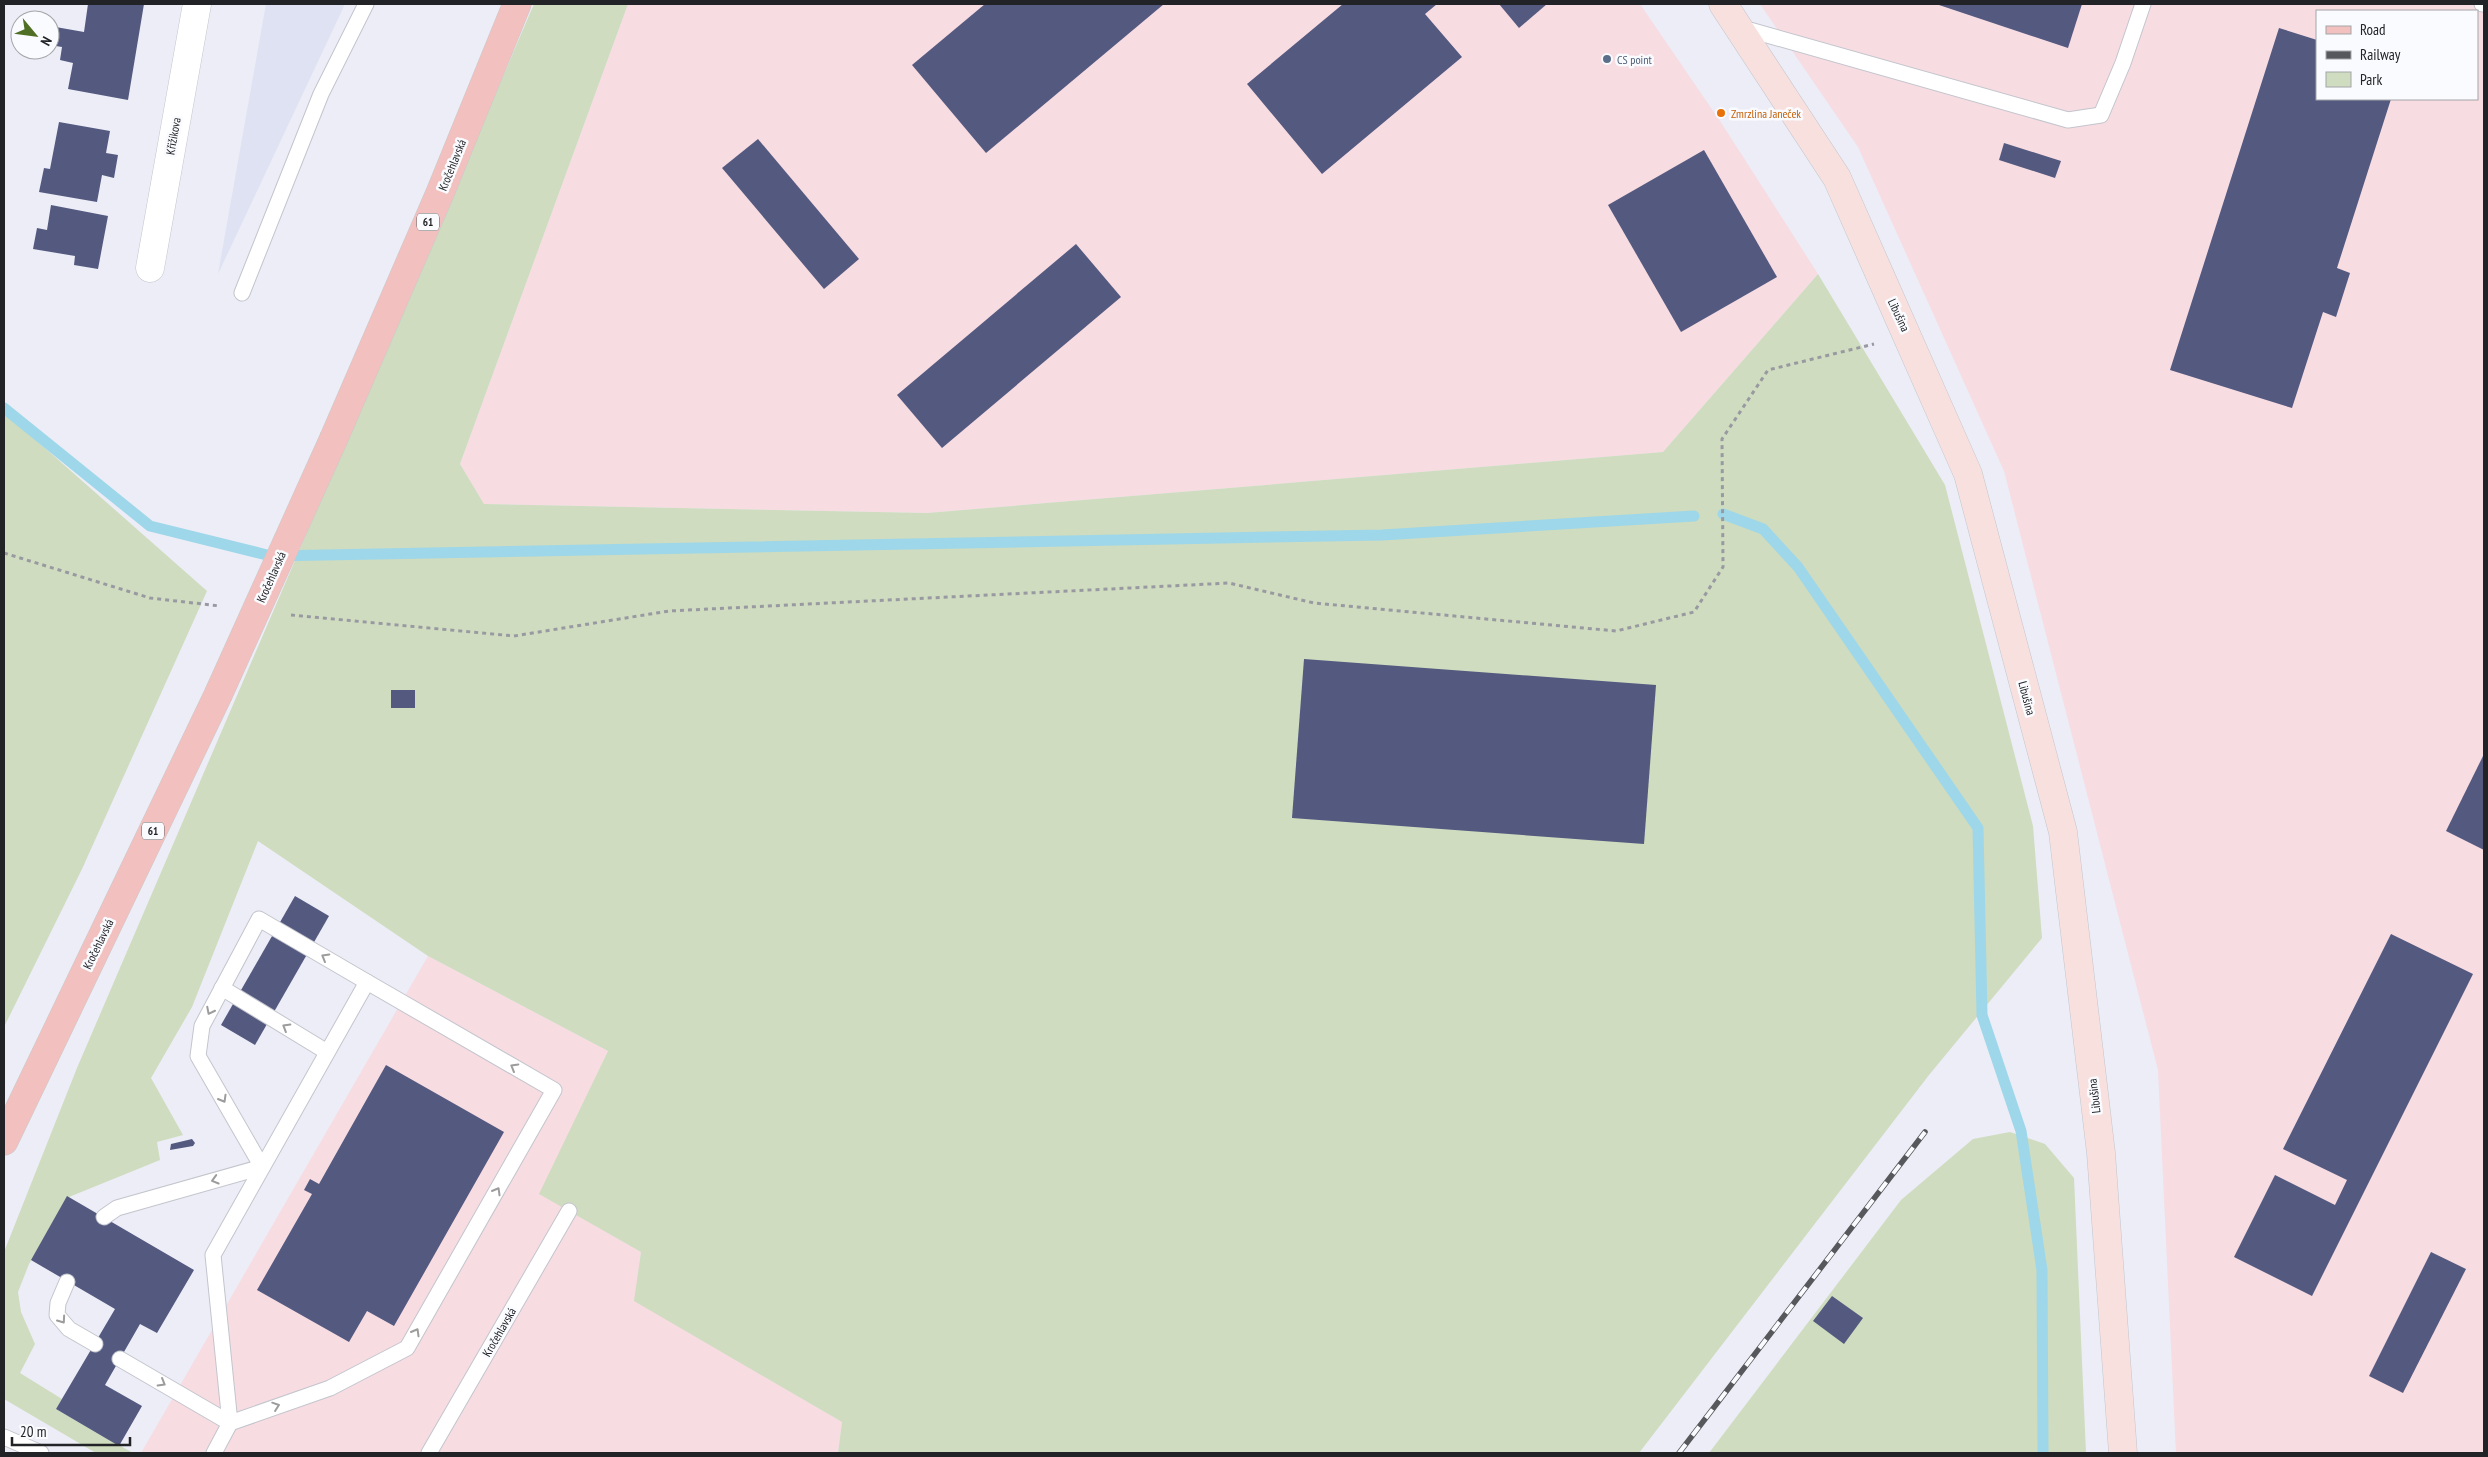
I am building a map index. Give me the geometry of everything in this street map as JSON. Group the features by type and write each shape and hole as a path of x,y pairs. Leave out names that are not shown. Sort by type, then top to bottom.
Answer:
{"main road":[{"name":"Kročehlavská","path":"4,1141 218,695 334,438 440,193 517,4"},
{"name":"Libušina","path":"1723,4 1837,178 1909,336 1968,474 2063,832 2101,1153 2122,1453"}],"street":[{"name":"Křižíkova","path":"150,268 197,4"}],"lane":[{"path":"242,293 321,94 366,4"},
{"path":"1739,27 2068,120 2101,115 2123,64 2143,4"},
{"path":"120,1359 230,1423 330,1388 407,1348 554,1090 259,919 202,1026 198,1056 262,1167"},
{"path":"214,1453 230,1423 212,1255 367,982"},
{"path":"222,988 327,1052"},
{"path":"104,1218 117,1208 262,1167"},
{"name":"Kročehlavská","path":"430,1453 569,1211"},
{"path":"68,1282 58,1303 57,1314 69,1329 95,1344"},
{"path":"4,1437 41,1453"}],"path":[{"path":"287,614 514,636 669,611 1229,583 1314,603 1616,631 1694,612 1723,567 1722,439 1768,370 1909,336"},
{"path":"4,553 150,598 228,607"}],"shaded area":[{"path":"266,4 345,4 218,274"},
{"path":"628,4 1640,4 1722,124 1818,274 1663,452 927,513 484,504 460,464"},
{"path":"1760,4 2484,4 2484,1453 2176,1453 2158,1070 2004,471 1858,147"},
{"path":"428,956 608,1051 540,1194 641,1252 635,1301 842,1422 838,1453 141,1453"}],"green space":[{"path":"534,4 628,4 460,464 484,504 927,513 1663,452 1818,274 1945,485 2033,826 2042,938 1929,1075 1639,1453 838,1453 842,1422 634,1301 641,1252 539,1194 608,1051 428,956 258,841 192,1007 151,1078 183,1135 157,1142 160,1160 69,1197 29,1264 18,1292 21,1312 35,1344 20,1373 62,1399 56,1409 133,1453 96,1453 4,1399 4,1252 77,1068"},
{"path":"4,412 207,591 82,869 4,1027"},
{"path":"2010,1132 2045,1144 2074,1178 2086,1453 1709,1453 1901,1200 1973,1139"}],"building":[{"path":"88,4 144,4 128,100 68,89 73,63 60,60 62,47 60,47 60,28 84,32"},
{"path":"985,4 1164,4 986,153 912,65"},
{"path":"1343,4 1437,4 1425,14 1462,57 1322,174 1247,84"},
{"path":"1499,4 1547,4 1519,28"},
{"path":"1936,4 2082,4 2068,48"},
{"path":"2279,28 2316,40 2316,100 2391,100 2337,268 2350,273 2336,317 2323,312 2292,408 2170,370"},
{"path":"59,122 110,131 106,153 118,155 114,178 102,175 97,202 39,192 44,168 50,169"},
{"path":"758,139 859,259 824,289 722,168"},
{"path":"2004,143 2061,161 2055,178 1999,160"},
{"path":"1704,150 1777,277 1681,332 1608,205"},
{"path":"51,205 108,216 98,269 74,265 75,256 33,249 37,228 47,230"},
{"path":"1076,244 1121,297 942,448 897,395"},
{"path":"1304,659 1656,685 1644,844 1292,818"},
{"path":"391,690 415,690 415,708 391,708"},
{"path":"2484,754 2484,850 2446,831"},
{"path":"295,896 329,916 255,1045 221,1025"},
{"path":"2391,934 2473,974 2312,1296 2234,1257 2275,1175 2335,1205 2347,1180 2283,1149"},
{"path":"386,1065 504,1132 394,1326 367,1311 349,1342 257,1290 312,1194 304,1190 310,1179 319,1184"},
{"path":"192,1139 195,1143 193,1146 170,1150 171,1144"},
{"path":"67,1196 194,1270 157,1333 140,1324 105,1385 142,1406 119,1446 56,1409 115,1309 31,1260"},
{"path":"2431,1252 2466,1269 2403,1393 2369,1376"},
{"path":"1832,1296 1863,1318 1844,1344 1813,1321"}],"waterway":[{"path":"4,408 150,526 271,556 1382,535 1694,516"},
{"path":"1723,514 1763,529 1798,567 1978,828 1982,1015 2021,1131 2042,1270 2043,1453"}],"railway":[{"path":"1679,1453 1925,1132"}],"place":[{"name":"CS point","path":"1607,59"},
{"name":"Zmrzlina Janeček","path":"1721,113"}]}
